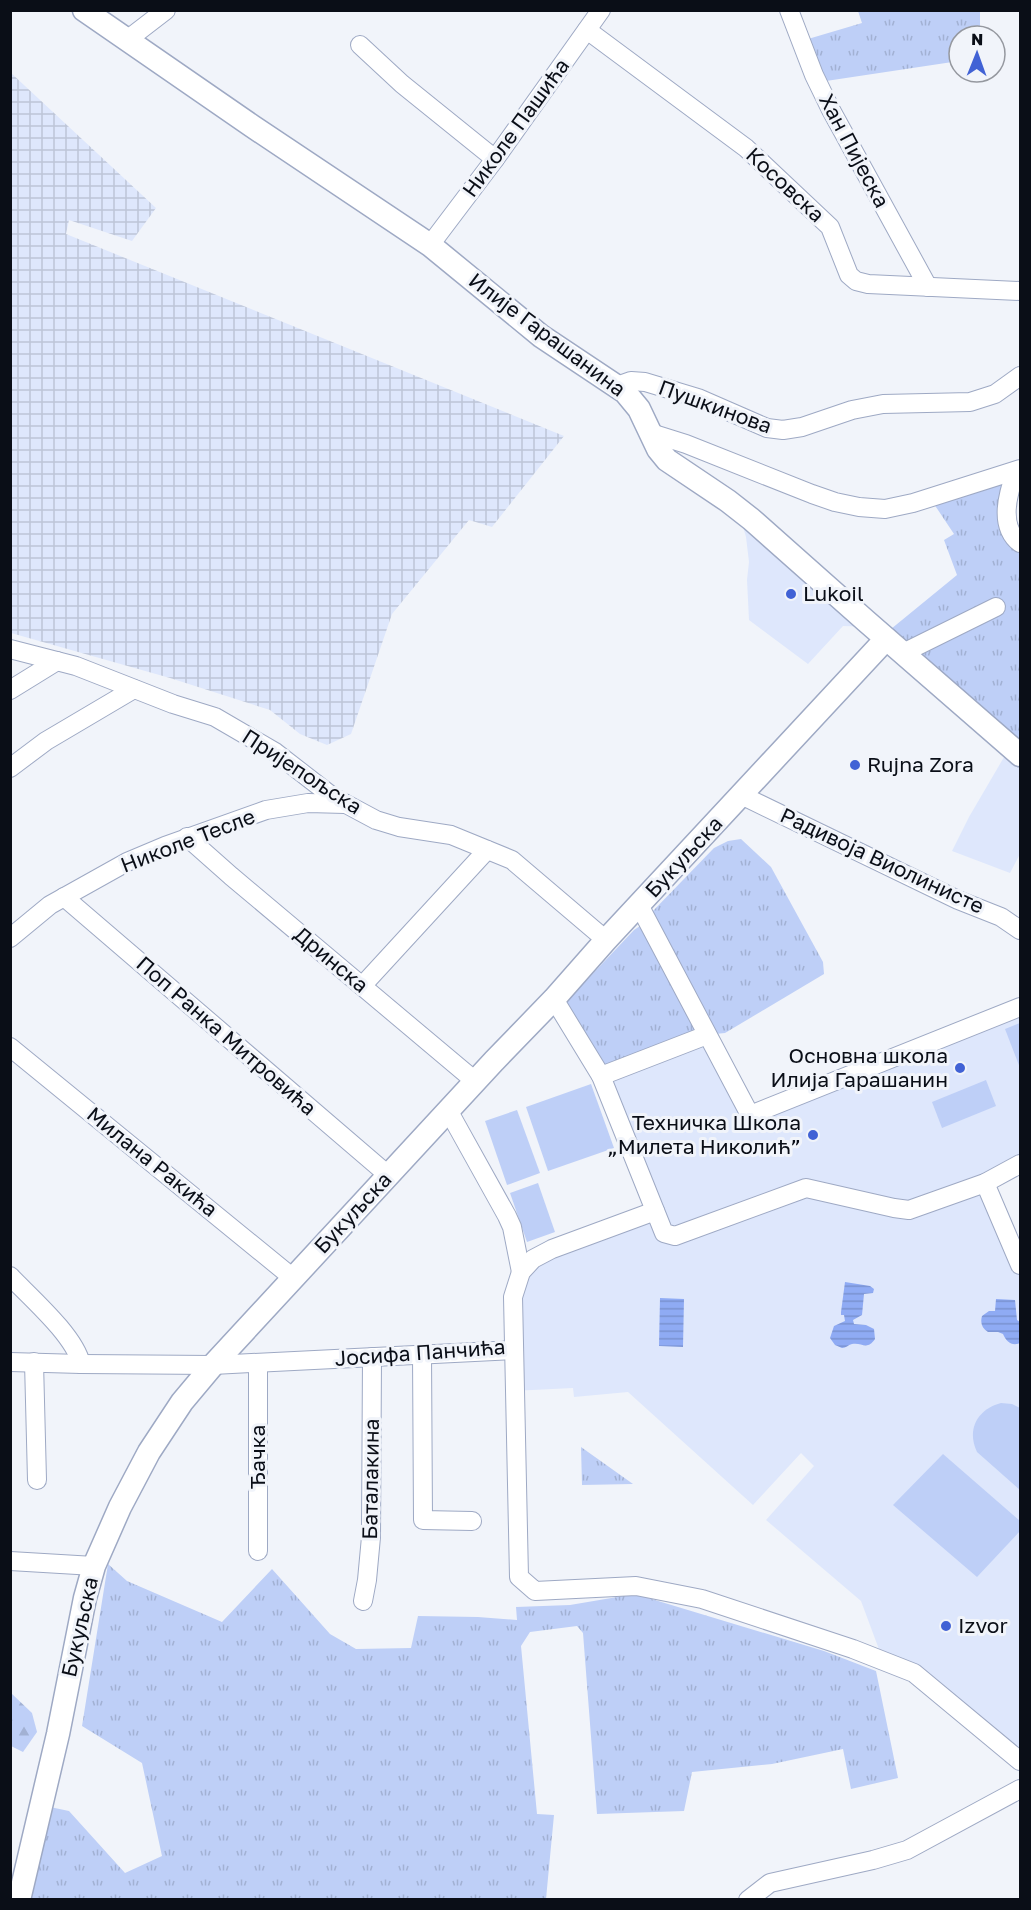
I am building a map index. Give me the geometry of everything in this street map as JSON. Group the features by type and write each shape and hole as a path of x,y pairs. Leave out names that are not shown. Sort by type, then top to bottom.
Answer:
{"main road":[{"name":"Илије Гарашанина","path":"84,10 430,245 541,336 617,386 634,402 662,455 673,466 728,501 751,519 1020,755"},
{"name":"Букуљска","path":"19,1899 94,1566 149,1452 182,1402 293,1278 741,795 895,646"}],"street":[{"path":"127,40 166,10"},
{"name":"Николе Пашића","path":"430,245 495,159 601,10"},
{"name":"Хан Пијеска","path":"789,10 814,75 831,110 928,287"},
{"name":"Косовска","path":"587,30 746,148 830,227 849,275 856,281 868,284 1020,291"},
{"path":"360,45 402,84 495,159"},
{"name":"Пушкинова","path":"617,386 631,381 645,382 698,398 767,428 783,430 852,410 883,404 970,402 994,394 1020,376"},
{"path":"651,433 686,444 812,494 859,507 885,509 913,503 1018,470"},
{"path":"1018,470 1007,503 1007,521 1009,529 1020,543"},
{"path":"895,646 996,608"},
{"name":"Пријепољска","path":"10,649 76,666 215,717 275,752 333,797 376,820 399,827 451,836 512,860 606,940"},
{"path":"10,690 57,661"},
{"path":"10,768 46,741 134,688"},
{"name":"Радивоја Виолинисте","path":"741,795 958,900 1001,917 1020,930"},
{"name":"Николе Тесле","path":"10,938 50,905 64,897 127,862 187,837 266,810 308,803 349,805"},
{"name":"Дринска","path":"187,837 475,1081"},
{"path":"362,986 487,850"},
{"name":"Поп Ранка Митровића","path":"64,897 388,1175"},
{"path":"639,905 750,1115 1020,1007"},
{"path":"554,999 601,1076 664,1233 675,1236 806,1188 894,1208 909,1209 985,1183 1020,1164"},
{"path":"601,1076 707,1035"},
{"name":"Милана Ракића","path":"10,1047 293,1278"},
{"path":"448,1110 512,1227 521,1272"},
{"path":"985,1183 1020,1265"},
{"path":"521,1272 533,1259 552,1249 655,1211"},
{"name":"Јосифа Панчића","path":"10,1362 213,1365 514,1350 513,1297 521,1272"},
{"path":"10,1276 66,1335 79,1354 81,1364"},
{"path":"514,1350 519,1577 535,1591 636,1586 702,1599 853,1649 914,1673 1020,1761"},
{"path":"422,1354 423,1521 472,1521"},
{"name":"Баталакина","path":"363,1600 371,1538 372,1357"},
{"path":"34,1362 37,1480"},
{"name":"Ђачка","path":"258,1363 258,1551"},
{"path":"10,1561 94,1566"},
{"path":"748,1899 770,1883 907,1850 1020,1789"}],"shaded area":[{"path":"10,72 156,208 132,241 69,220 66,234 564,436 492,527 469,520 392,614 351,734 327,745 300,734 270,710 170,678 11,633"},
{"name":"Lukoil","path":"738,509 873,627 843,626 808,664 749,620 747,580 749,562 746,537"},
{"path":"1007,752 1020,764 1020,854 1010,873 952,851"},
{"path":"1020,1007 1020,1164 985,1183 1020,1265 1020,1754 880,1652 861,1601 766,1520 814,1466 801,1453 753,1505 628,1392 574,1397 573,1388 512,1391 521,1272 530,1250 550,1240 655,1211 601,1076 707,1035 750,1115"}],"green space":[{"path":"858,11 980,11 980,24 947,24 947,63 826,81 808,39 862,23"},
{"path":"1009,478 1020,551 1020,743 891,629 957,575 944,540 954,534 932,501"},
{"path":"741,839 771,867 823,962 824,974 725,1033 715,1034 651,913 714,848 728,841"},
{"path":"640,926 698,1031 614,1064 602,1066 566,1002"},
{"path":"1020,1023 1020,1068 1005,1029"},
{"path":"986,1080 996,1106 942,1128 932,1102"},
{"path":"591,1084 614,1148 548,1171 526,1107"},
{"path":"517,1110 540,1173 507,1185 485,1121"},
{"path":"538,1183 555,1232 527,1242 510,1193"},
{"path":"1001,1403 1012,1404 1020,1408 1020,1490 977,1452 974,1444 976,1421 986,1410"},
{"path":"581,1447 633,1484 582,1485"},
{"path":"943,1454 1020,1521 1020,1531 977,1577 893,1505"},
{"path":"108,1564 127,1581 222,1622 272,1569 330,1634 356,1649 411,1648 418,1616 517,1620 516,1607 570,1605 635,1594 824,1651 876,1671 898,1778 851,1789 843,1749 772,1764 692,1772 684,1811 597,1814 583,1633 577,1626 530,1632 521,1646 537,1814 554,1815 546,1899 30,1900 50,1807 69,1811 125,1873 162,1856 142,1763 82,1726"},
{"path":"11,1693 32,1713 37,1732 23,1752 11,1746"}],"water":[{"path":"845,1282 870,1286 874,1289 873,1293 864,1294 862,1315 853,1320 854,1324 866,1325 874,1329 875,1339 869,1345 852,1344 842,1348 835,1345 830,1338 834,1326 845,1321 841,1312"},
{"path":"660,1298 684,1299 683,1347 659,1346"},
{"path":"996,1299 1015,1300 1017,1320 1020,1322 1020,1343 1012,1344 1003,1334 988,1332 983,1327 982,1316 989,1311 995,1311"}],"place":[{"name":"Lukoil","path":"791,594"},
{"name":"Rujna Zora","path":"855,765"},
{"name":"Основна школа Илија Гарашанин","path":"960,1068"},
{"name":"Техничка Школа „Милета Николић”","path":"813,1135"},
{"name":"Izvor","path":"946,1626"}]}
